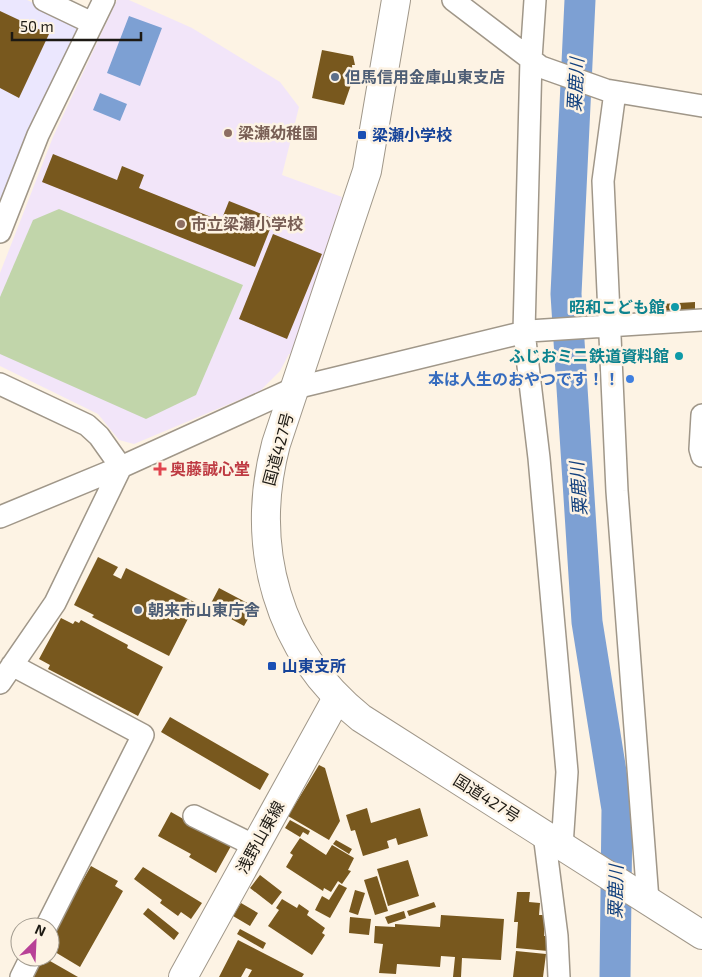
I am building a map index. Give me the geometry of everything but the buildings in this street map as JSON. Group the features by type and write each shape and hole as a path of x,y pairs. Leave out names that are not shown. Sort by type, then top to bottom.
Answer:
{"main road":[{"name":"国道427号","path":"396,0 367,172 276,444 267,484 265,524 269,566 280,606 297,643 318,675 337,698 377,729 702,935"},
{"name":"浅野山東線","path":"183,977 337,698"}],"street":[{"path":"44,0 92,23"},
{"path":"0,232 38,134 104,0"},
{"path":"452,0 536,63 611,91 702,106"},
{"path":"535,0 536,63 527,331 567,772 559,844 557,936 559,977"},
{"path":"611,91 603,181 607,324 645,898"},
{"path":"0,517 121,467 295,388 527,331 607,324 702,320"},
{"path":"0,384 87,425 99,436 121,467"},
{"path":"702,415 700,449 702,456"},
{"path":"0,683 55,603 121,467"},
{"path":"12,666 143,735 51,917"},
{"path":"194,816 255,846"}],"shaded area":[{"path":"0,0 27,0 80,25 0,204"},
{"path":"117,0 129,0 192,28 280,82 299,107 282,175 342,197 326,259 294,354 289,354 280,371 260,391 134,444 119,440 98,414 0,366 0,273 53,137"}],"green space":[{"path":"59,209 243,285 196,395 146,419 0,354 0,297 33,220"}],"water":[{"path":"129,16 162,28 140,86 107,73"},
{"path":"100,93 127,104 120,121 93,110"}],"waterway":[{"name":"粟鹿川","path":"580,0 566,294 587,622 617,809 615,977"}],"place":[{"name":"但馬信用金庫山東支店","path":"335,77"},
{"name":"梁瀬幼稚園","path":"228,133"},
{"name":"梁瀬小学校","path":"362,135"},
{"name":"市立梁瀬小学校","path":"181,224"},
{"name":"昭和こども館","path":"675,307"},
{"name":"ふじおミニ鉄道資料館","path":"679,356"},
{"name":"本は人生のおやつです！！","path":"630,379"},
{"name":"奥藤誠心堂","path":"160,469"},
{"name":"朝来市山東庁舎","path":"138,610"},
{"name":"山東支所","path":"272,666"}]}
